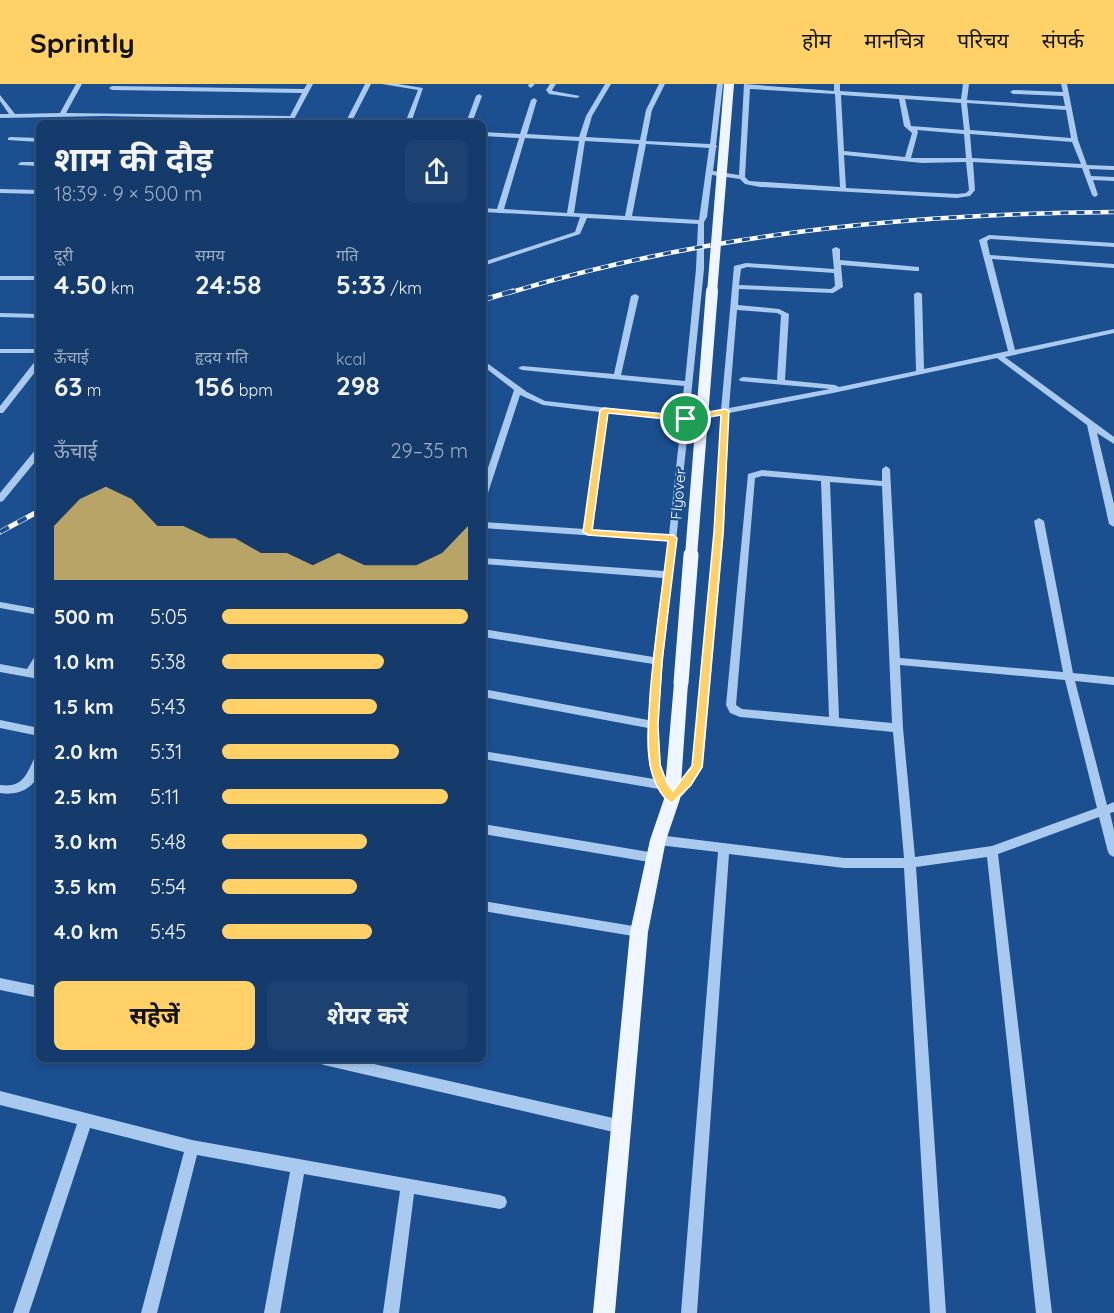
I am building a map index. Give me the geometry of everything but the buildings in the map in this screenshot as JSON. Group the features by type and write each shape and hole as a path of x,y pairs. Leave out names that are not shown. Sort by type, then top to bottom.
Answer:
{"main road":[{"name":"Flyover","path":"604,1313 639,932 667,792 681,683 729,84"}],"street":[{"path":"62,115 79,84"},
{"path":"0,116 62,115 290,120 310,84"},
{"path":"350,120 368,84"},
{"path":"386,84 421,89 409,120"},
{"path":"553,84 549,90 551,93 577,96"},
{"path":"570,216 582,139 589,116 608,84"},
{"path":"628,219 649,110 662,84"},
{"path":"667,792 655,765 653,725 667,575 686,419 700,269 701,222 704,217 714,146 720,84"},
{"path":"837,84 843,190"},
{"path":"710,172 742,177 747,183 760,185 964,196 972,190 964,101 966,84"},
{"path":"1064,84 1075,140 1095,195"},
{"path":"742,177 747,86 1069,108"},
{"path":"112,88 305,91"},
{"path":"1013,92 1066,94"},
{"path":"470,120 479,96"},
{"path":"901,96 907,126 915,132 907,160"},
{"path":"0,97 13,115"},
{"path":"500,211 534,100"},
{"path":"910,128 1075,140"},
{"path":"486,134 714,146"},
{"path":"10,140 36,140"},
{"path":"840,153 907,160 969,160 1114,168"},
{"path":"21,164 36,165"},
{"path":"1089,178 1114,179"},
{"path":"0,191 36,192"},
{"path":"486,210 701,222"},
{"path":"486,263 578,233 584,217"},
{"path":"1012,353 983,240 989,237 1114,245"},
{"path":"736,287 829,293 839,287 836,249"},
{"path":"989,257 1114,266"},
{"path":"486,756 667,792 687,782 697,767 719,532 725,411 737,268 742,266 838,266 916,269"},
{"path":"0,278 36,278"},
{"path":"918,294 920,372"},
{"path":"617,377 635,296"},
{"path":"734,307 778,311 785,314 781,382"},
{"path":"0,315 36,316"},
{"path":"486,364 518,390 543,403 686,419 847,388 1114,331"},
{"path":"0,351 36,351"},
{"path":"999,356 1114,441"},
{"path":"0,411 36,366"},
{"path":"522,368 688,384"},
{"path":"743,379 847,388"},
{"path":"486,487 518,390"},
{"path":"588,532 604,410"},
{"path":"1091,424 1114,524"},
{"path":"0,499 4,490 36,454"},
{"path":"486,460 495,460"},
{"path":"886,469 898,728 910,863 938,1313"},
{"path":"887,484 762,473 751,477 731,705 740,713 898,728"},
{"path":"825,479 834,722"},
{"path":"1039,521 1070,677 1109,809 1114,852"},
{"path":"486,525 673,538"},
{"path":"486,561 667,575"},
{"path":"0,605 36,611"},
{"path":"486,633 658,661"},
{"path":"896,661 1114,681"},
{"path":"0,668 34,675"},
{"path":"486,694 653,725"},
{"path":"0,724 36,731"},
{"path":"0,789 15,791 22,787 36,765"},
{"path":"486,829 656,849 724,849 844,863 910,863 992,851 1109,809"},
{"path":"689,1313 724,849"},
{"path":"992,851 1044,1313"},
{"path":"486,906 639,932"},
{"path":"0,984 36,991"},
{"path":"337,1062 622,1127"},
{"path":"0,1098 192,1147 500,1202"},
{"path":"21,1313 86,1119"},
{"path":"149,1313 192,1147"},
{"path":"272,1313 298,1167"},
{"path":"391,1313 408,1187"}],"railway":[{"path":"508,293 582,272 657,255 808,231 960,217 1114,212"},
{"path":"486,299 513,291"},
{"path":"0,532 36,513"}],"route":[{"path":"604,410 686,419 725,411 719,532 697,767 672,799 662,785 655,765 653,725 667,575 673,538 588,532 604,410"}]}
